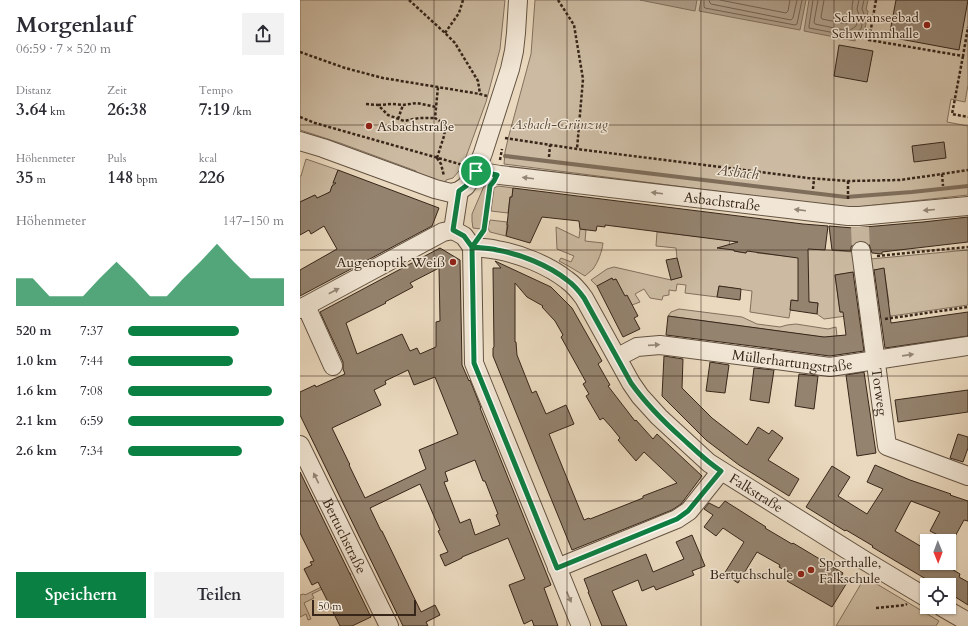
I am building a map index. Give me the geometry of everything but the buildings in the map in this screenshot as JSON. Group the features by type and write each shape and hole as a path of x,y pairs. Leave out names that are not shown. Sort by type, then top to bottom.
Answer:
{"street":[{"path":"300,141 436,189 451,193 459,191 466,186 470,168 483,153 510,69 514,51 518,0"},
{"name":"Asbachstraße","path":"470,168 497,175 848,216 860,221 968,206"},
{"path":"453,230 459,191"},
{"path":"333,366 303,308 443,232 453,230 464,236 472,247 474,363 581,626"},
{"name":"Falkstraße","path":"472,247 516,254 535,262 567,280 584,298 618,357 631,383 640,396 659,417 709,463 920,594"},
{"name":"Torweg","path":"862,254 887,446 968,476"},
{"name":"Müllerhartungstraße","path":"618,357 637,347 660,345 830,367 968,346"},
{"name":"Bertuchstraße","path":"300,445 389,626"},
{"path":"557,568 684,515 721,471"},
{"path":"954,614 968,622"}],"path":[{"path":"410,0 455,43 478,81 480,94"},
{"path":"445,33 459,14 463,0"},
{"path":"558,0 574,25 582,79 577,149"},
{"path":"876,0 869,40 963,56"},
{"path":"968,27 952,114 968,117"},
{"path":"300,52 345,68 383,78 480,94 500,99"},
{"path":"435,118 438,87"},
{"path":"366,104 403,105 417,103 436,107"},
{"path":"378,105 388,115 404,121 419,118 435,118 446,126 436,158"},
{"path":"398,119 403,105"},
{"path":"300,117 315,123 430,155 470,168"},
{"path":"504,141 504,138 577,149 848,181 900,180 968,170"},
{"path":"549,158 550,145"},
{"path":"472,247 484,230 490,186 497,175 502,148"},
{"path":"942,174 943,186"},
{"path":"813,189 814,178"},
{"path":"847,194 848,181"},
{"path":"862,254 968,247"},
{"path":"870,321 968,307"},
{"path":"876,608 905,605 920,596"}],"green space":[{"path":"300,0 505,0 500,49 486,102 463,165 453,178 446,180 445,184 419,177 416,171 300,130"},
{"name":"Asbach-Grünzug","path":"535,0 968,0 968,85 965,102 951,99 947,122 968,126 968,195 848,208 504,164 508,139 531,54"},
{"path":"306,159 338,170 330,192 317,199 315,195 300,202 300,176"},
{"path":"484,186 487,186 481,229 473,228 472,214"},
{"path":"498,186 513,188 508,213 491,211 494,188"},
{"path":"490,220 507,222 506,236 490,232 488,228"},
{"path":"556,227 579,238 580,229 586,230 585,241 603,243 597,263 585,276 559,261 561,258 571,262 574,256 557,249"},
{"path":"657,232 730,240 729,246 735,247 734,251 746,253 748,241 758,242 757,253 795,257 801,248 853,252 856,272 835,275 840,312 861,309 861,314 824,319 817,314 818,303 792,300 789,318 750,312 752,291 719,286 717,297 685,293 686,285 677,284 676,291 669,290 669,295 663,296 662,300 650,298 644,289 635,294 640,302 632,305 623,298 616,284 618,283 616,279 613,280 612,278 597,286 591,280 607,269 614,267 671,280 681,277 676,248 656,246"},
{"path":"968,250 968,305 878,318 876,306 889,303 884,269 871,270 870,259"},
{"path":"679,309 742,317 757,324 780,327 796,324 828,329 836,327 837,336 829,338 668,316 671,312"},
{"path":"350,573 351,575 312,594 314,598 304,603 311,619 308,620 306,614 300,617 300,595 305,595"},
{"path":"865,577 920,610 920,614 927,614 939,621 936,626 836,626"}],"water":[{"path":"640,0 697,0 695,11"},
{"path":"701,0 806,0 800,30 699,11"},
{"path":"809,0 868,0 866,10 868,11 864,35 858,36 855,41 804,31"}],"waterway":[{"name":"Asbach","path":"505,156 846,197 968,186"}],"tunnel":[{"path":"860,227 861,251"}],"place":[{"name":"Schwanseebad Schwimmhalle","path":"927,25"},
{"name":"Asbachstraße","path":"369,126"},
{"name":"Augenoptik Weiß","path":"453,262"},
{"name":"Sporthalle, Falkschule","path":"811,570"},
{"name":"Bertuchschule","path":"801,574"}],"route":[{"path":"476,171 472,179 459,191 453,230 464,236 472,247 516,254 554,272 576,288 584,298 618,357 631,383 640,396 659,417 709,463 721,471 684,515 557,568 474,363 472,247 484,230 490,186 497,175 476,171"}]}
